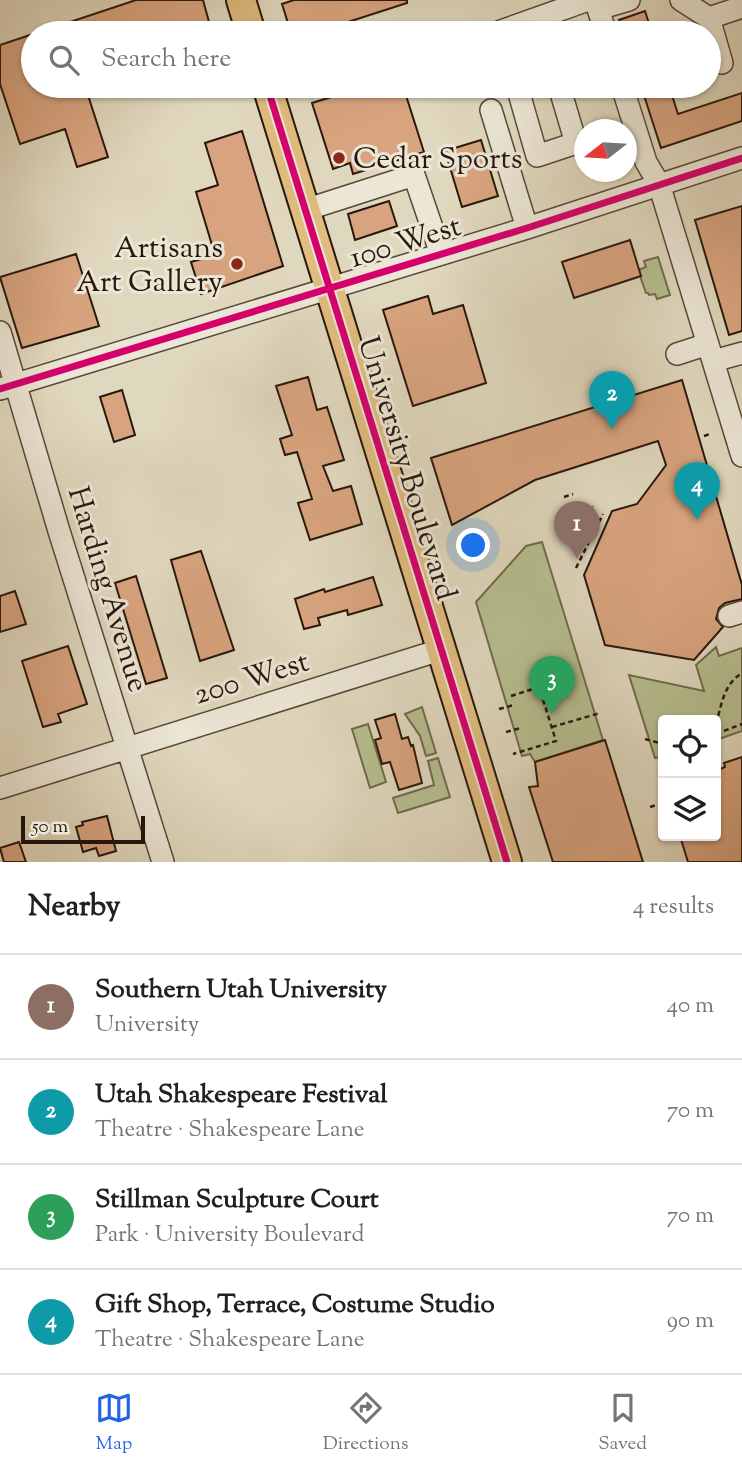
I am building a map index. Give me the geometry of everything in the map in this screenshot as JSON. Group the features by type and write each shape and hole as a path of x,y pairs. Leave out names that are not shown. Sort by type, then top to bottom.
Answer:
{"main road":[{"path":"241,0 247,21"},
{"name":"University Boulevard","path":"271,98 505,861"}],"street":[{"path":"552,21 594,3 629,0"},
{"path":"681,0 710,21"},
{"path":"594,3 601,21"},
{"path":"709,18 742,7"},
{"path":"520,98 537,156 576,143 563,98"},
{"path":"626,98 646,162 659,184 742,456"},
{"path":"491,110 527,228"},
{"name":"100 West","path":"8,386 527,228 742,158"},
{"path":"305,210 414,175 441,254"},
{"name":"Harding Avenue","path":"0,332 8,386 163,862"},
{"path":"677,354 742,353"},
{"name":"200 West","path":"0,788 440,650"}],"path":[{"path":"704,436 710,434"},
{"path":"564,497 573,494"},
{"path":"568,511 577,509"},
{"path":"576,568 603,514"},
{"path":"718,715 725,690 730,682 742,673"},
{"path":"511,696 539,687 556,741 513,754"},
{"path":"499,709 514,705"},
{"path":"552,727 600,713"},
{"path":"721,732 742,724"},
{"path":"506,732 521,727"},
{"path":"645,739 658,743"},
{"path":"650,807 658,805"}],"green space":[{"path":"658,257 670,295 657,299 655,294 646,293 638,270 646,267 644,261"},
{"path":"592,507 578,537 571,513"},
{"path":"542,542 603,740 535,762 530,754 522,756 476,602 526,546"},
{"path":"716,647 719,656 742,648 742,731 721,738 721,715 658,715 658,757 655,758 629,675 704,691 696,665"},
{"path":"422,707 436,753 426,756 420,736 405,714"},
{"path":"368,724 386,782 370,788 352,729"},
{"path":"438,758 450,797 398,813 393,798 434,785 428,761"}],"building":[{"path":"136,0 203,0 209,21 73,21"},
{"path":"294,0 407,0 407,3 351,21 287,21 282,4"},
{"path":"645,11 648,21 619,21"},
{"path":"21,38 21,98 89,98 108,157 77,167 65,129 20,144 0,84 0,45"},
{"path":"742,93 742,121 661,148 645,98 673,98 678,114"},
{"path":"328,98 407,98 424,152 353,174 350,163 333,169 312,103"},
{"path":"242,131 283,266 201,294 191,262 215,255 196,192 218,185 205,143"},
{"path":"481,140 498,196 462,207 445,151"},
{"name":"Cedar Sports","path":"389,201 397,226 355,240 348,214"},
{"path":"742,206 742,331 729,335 695,220"},
{"path":"630,240 641,276 574,298 562,262"},
{"path":"76,254 99,326 22,348 0,277"},
{"path":"428,296 433,314 463,305 486,383 413,406 383,310"},
{"path":"308,377 317,410 327,407 344,460 323,466 333,491 351,486 362,524 310,540 298,503 312,499 297,452 285,455 280,439 292,435 276,386"},
{"path":"682,380 742,585 742,599 725,603 719,608 716,619 723,627 694,660 605,645 584,575 612,511 637,504 666,465 658,441 535,480 452,525 431,458"},
{"path":"122,390 135,435 114,442 100,397"},
{"path":"201,551 234,650 200,661 171,560"},
{"path":"136,576 167,678 146,684 115,583"},
{"path":"373,577 382,605 348,615 347,610 318,618 320,625 304,629 295,599"},
{"path":"15,591 26,624 0,632 0,596"},
{"path":"68,646 87,704 58,714 61,722 43,727 22,661"},
{"path":"395,714 402,739 408,737 411,746 413,745 422,783 399,790 390,762 382,764 375,740 381,738 375,720"},
{"path":"605,740 643,862 553,862 529,787 538,786 535,762"},
{"path":"742,757 742,862 688,862 682,841 721,841 721,769 725,767 724,763"},
{"path":"107,816 116,851 99,856 96,848 83,852 76,827 83,825 82,822"},
{"path":"19,842 26,862 4,862 0,848"}],"cycle path":[{"path":"271,98 507,862"},
{"path":"0,389 527,228 742,158"}],"place":[{"name":"Cedar Sports","path":"339,158"},
{"name":"Artisans Art Gallery","path":"237,264"},
{"name":"Utah Shakespeare Festival","path":"612,429"},
{"name":"Gift Shop, Terrace, Costume Studio","path":"697,520"},
{"name":"Southern Utah University","path":"577,559"},
{"name":"Stillman Sculpture Court","path":"552,714"}]}
